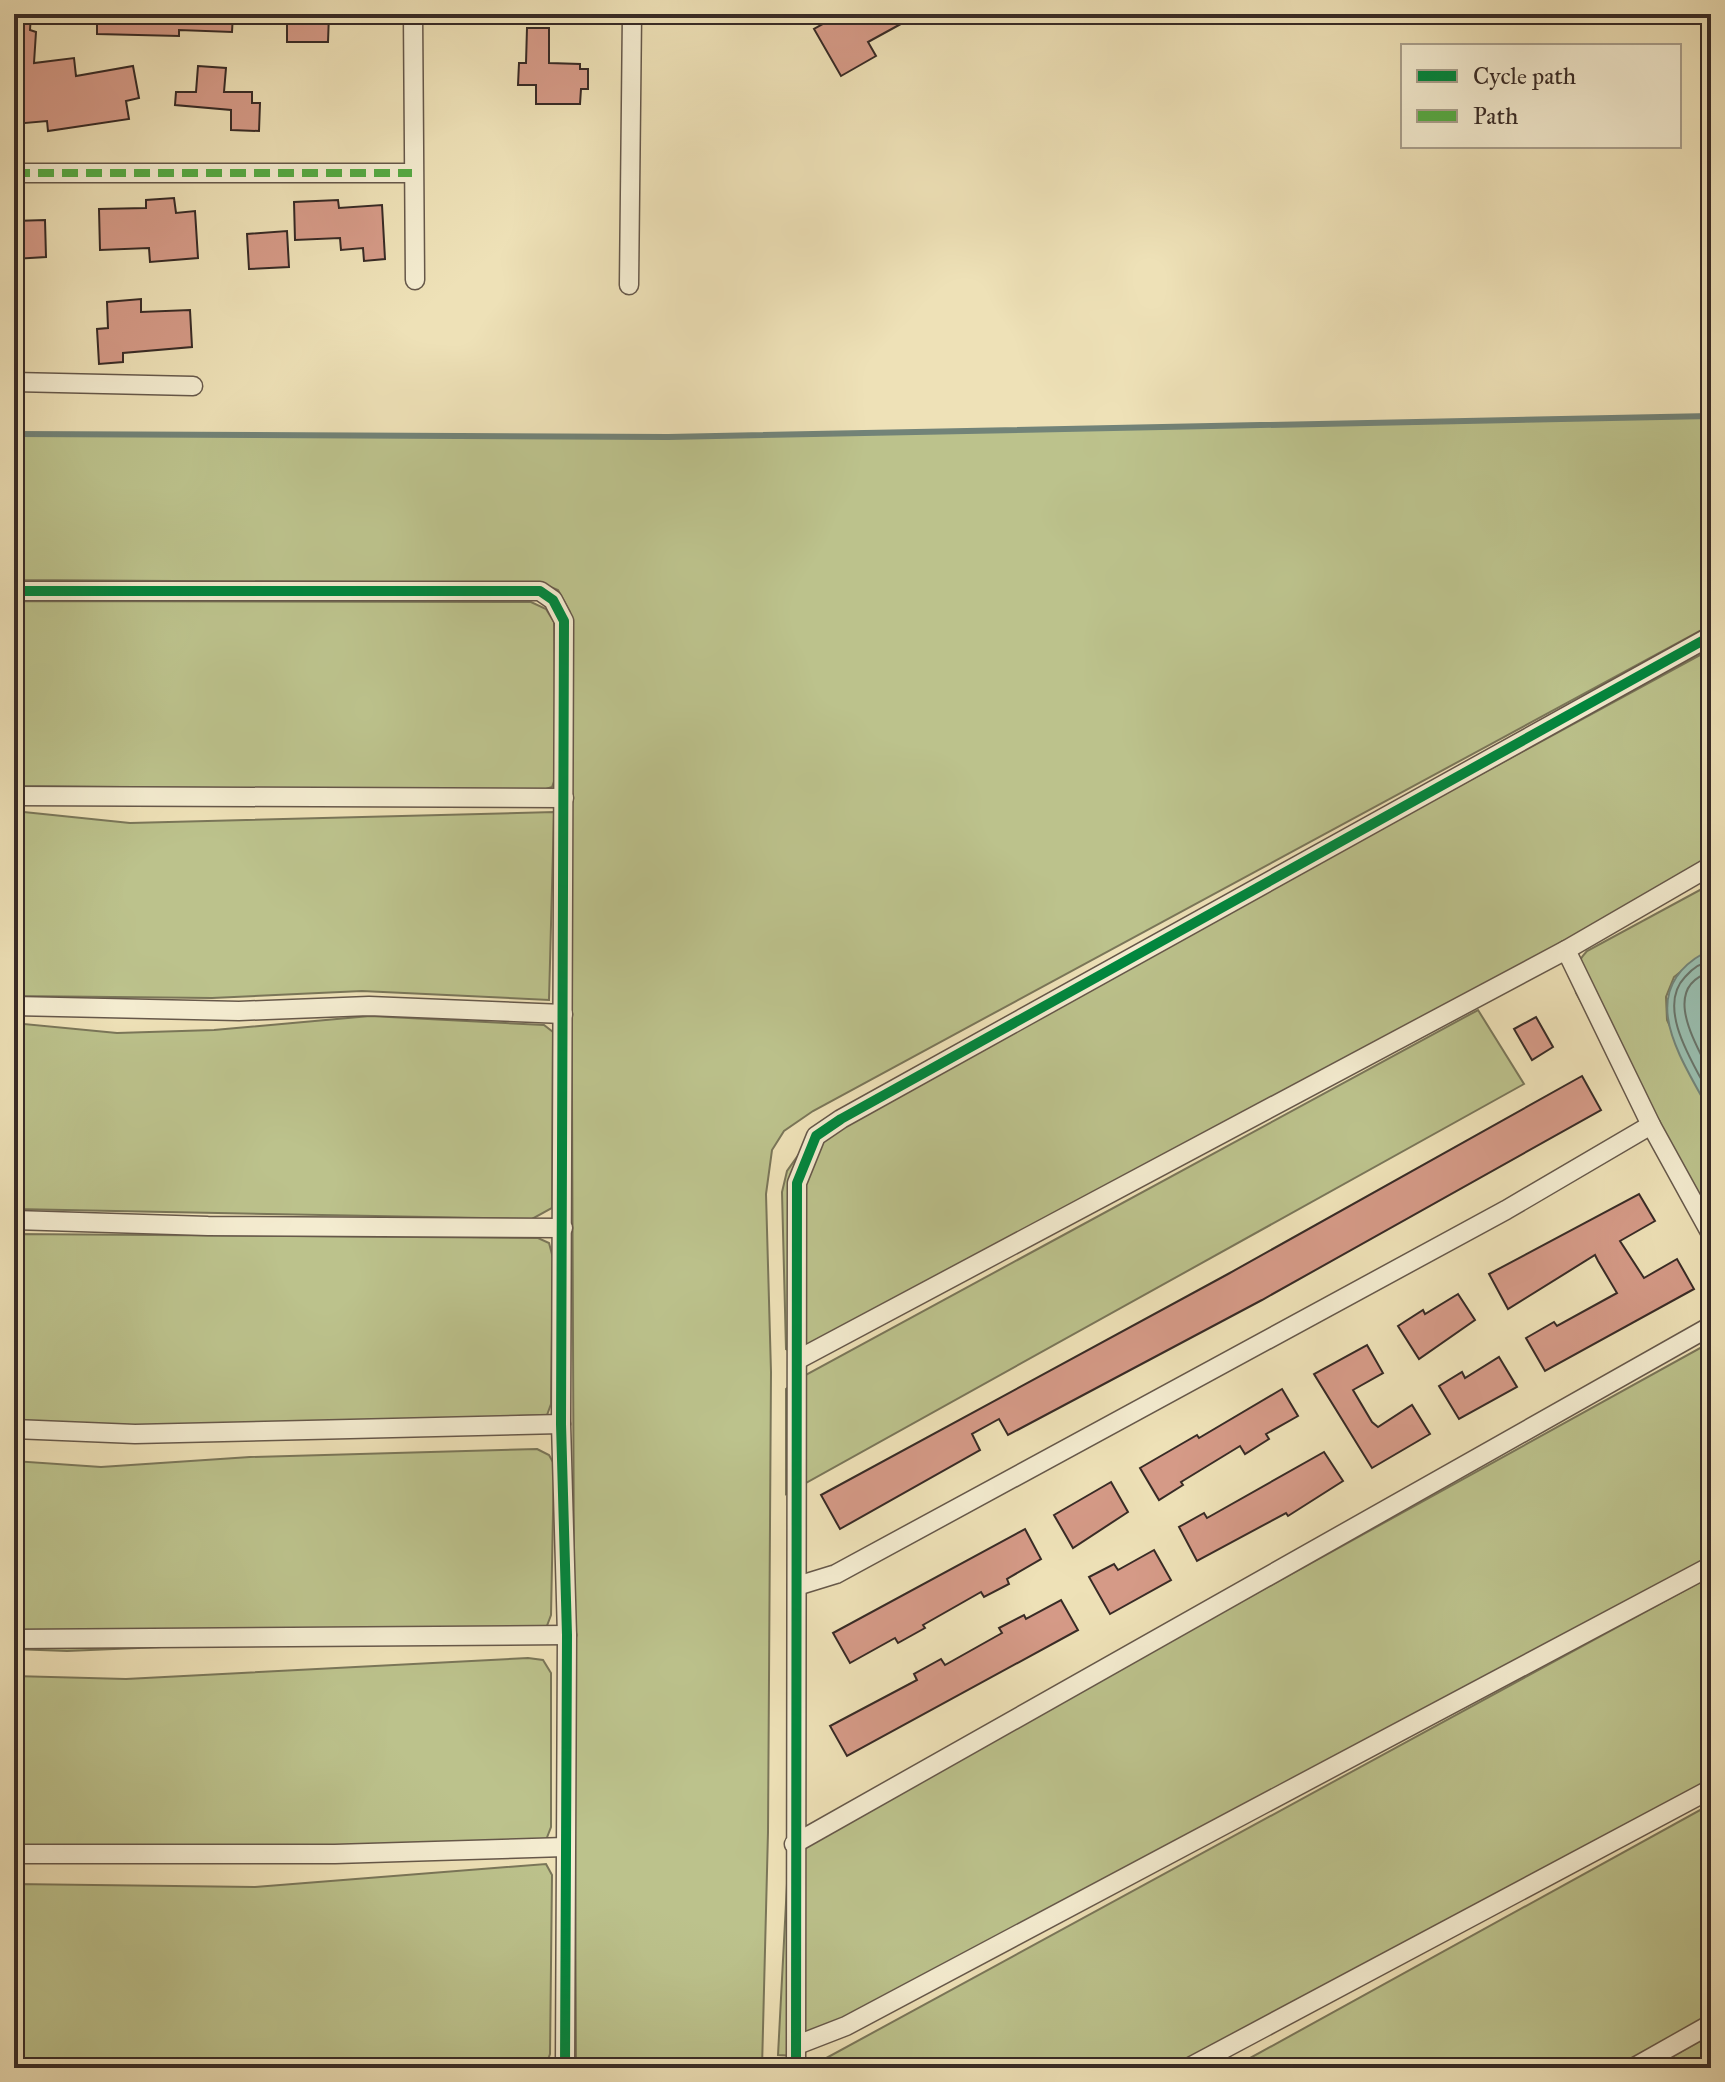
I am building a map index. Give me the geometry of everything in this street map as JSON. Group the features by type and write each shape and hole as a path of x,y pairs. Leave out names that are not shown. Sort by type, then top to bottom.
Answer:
{"street":[{"path":"413,14 415,280"},
{"path":"629,285 632,14"},
{"path":"14,173 412,173"},
{"path":"14,382 193,386"},
{"path":"14,591 540,591 553,600 564,621 561,1424 567,1635 565,2068"},
{"path":"796,2068 797,1183 816,1136 841,1119 1711,636"},
{"path":"14,796 564,798"},
{"path":"799,1359 1566,950 1711,866"},
{"path":"1566,950 1651,1125 1711,1234"},
{"path":"14,1006 239,1011 369,1006 563,1014"},
{"path":"797,1586 836,1574 1506,1210 1651,1125"},
{"path":"14,1220 208,1226 563,1228"},
{"path":"794,1844 1711,1326"},
{"path":"14,1429 135,1434 561,1424"},
{"path":"797,2045 846,2026 1711,1566"},
{"path":"14,1639 567,1635"},
{"path":"1188,2068 1711,1789"},
{"path":"14,1854 335,1854 565,1847"},
{"path":"1633,2068 1711,2024"}],"green space":[{"path":"1711,416 1711,625 813,1111 784,1131 772,1150 766,1194 771,1372 768,1832 762,2068 576,2068 570,612 558,590 541,583 14,580 14,434 668,437"},
{"path":"14,601 531,602 546,609 554,622 556,776 552,787 540,791 14,786"},
{"path":"1711,649 1711,868 802,1357 786,1349 782,1192 787,1171 809,1140"},
{"path":"14,811 130,823 554,812 549,1000 362,991 212,998 14,996"},
{"path":"1711,884 1711,954 1704,953 1674,977 1666,997 1667,1020 1711,1114 1711,1233 1576,993 1575,981 1579,961 1587,951"},
{"path":"1478,1010 1524,1084 786,1494 786,1389 800,1378"},
{"path":"370,1016 544,1025 553,1032 552,1208 532,1219 14,1209 14,1023 117,1033 214,1030"},
{"path":"14,1234 538,1238 549,1243 553,1258 551,1404 547,1415 14,1433"},
{"path":"1711,1342 1711,1559 797,2056 778,2055 789,1846 1020,1724"},
{"path":"537,1449 549,1455 554,1464 551,1615 545,1631 67,1651 14,1649 14,1461 101,1467 250,1457"},
{"path":"1711,1576 1711,1787 1201,2068 808,2068"},
{"path":"528,1658 543,1660 551,1673 551,1827 546,1840 14,1855 14,1676 126,1679"},
{"path":"1711,1804 1711,2018 1620,2068 1232,2068"},
{"path":"546,1864 552,1875 550,2054 545,2068 14,2068 14,1884 255,1887"},
{"path":"1711,2035 1711,2068 1652,2068"}],"water":[{"path":"1704,953 1711,954 1711,1114 1677,1050 1667,1007 1671,987 1682,969"}],"building":[{"path":"14,14 31,14 30,30 36,32 34,63 74,58 76,76 133,66 139,98 126,101 129,119 48,131 47,121 14,124"},
{"path":"97,14 233,14 232,32 179,30 179,36 97,34"},
{"path":"295,14 329,14 328,42 287,42 287,20 295,20"},
{"path":"841,14 919,14 868,42 876,56 841,76 814,29"},
{"path":"527,28 549,28 549,63 580,64 580,69 588,69 588,89 581,89 580,104 536,104 536,85 518,85 519,63 526,63"},
{"path":"198,66 226,68 224,92 252,92 252,103 260,103 259,131 231,130 231,110 175,105 176,92 196,92"},
{"path":"174,198 176,213 195,211 198,258 150,262 149,248 100,250 99,209 146,208 146,200"},
{"path":"338,200 339,208 382,205 385,259 364,261 363,248 341,250 340,238 295,240 294,202"},
{"path":"45,220 46,257 14,259 14,221"},
{"path":"287,231 289,267 249,269 247,234"},
{"path":"141,299 141,312 190,310 192,347 123,353 123,362 99,364 97,329 108,328 107,302"},
{"path":"1536,1017 1553,1047 1532,1060 1514,1029"},
{"path":"1582,1076 1601,1110 1262,1300 1008,1435 999,1419 972,1434 980,1450 840,1529 821,1495 1228,1274"},
{"path":"1639,1194 1655,1221 1620,1241 1644,1278 1677,1259 1694,1289 1545,1371 1526,1338 1554,1322 1557,1326 1617,1293 1595,1255 1508,1309 1489,1274"},
{"path":"1458,1294 1475,1320 1419,1359 1398,1326"},
{"path":"1367,1345 1383,1373 1353,1390 1372,1422 1378,1427 1412,1405 1430,1434 1372,1468 1314,1374"},
{"path":"1499,1357 1517,1387 1459,1419 1439,1386 1462,1372 1465,1378"},
{"path":"1282,1389 1298,1416 1266,1434 1269,1439 1245,1454 1240,1446 1181,1482 1183,1485 1159,1500 1140,1468 1197,1435 1199,1438"},
{"path":"1324,1452 1343,1481 1288,1516 1286,1513 1197,1561 1179,1527 1204,1513 1207,1518"},
{"path":"1111,1482 1128,1512 1073,1548 1054,1515"},
{"path":"1025,1529 1041,1559 1007,1579 1009,1584 984,1597 981,1592 898,1643 895,1638 850,1663 833,1633"},
{"path":"1154,1550 1171,1580 1110,1614 1089,1577 1114,1564 1118,1570"},
{"path":"1061,1600 1078,1630 847,1756 830,1726 917,1680 914,1674 941,1659 945,1665 1002,1633 999,1628 1024,1615 1026,1619"}],"waterway":[{"path":"14,434 668,437 1711,416"}],"marked path":[{"path":"14,173 412,173"}],"cycle path":[{"path":"14,591 540,591 553,600 564,621 561,1424 567,1635 565,2068"},
{"path":"796,2068 797,1183 816,1136 841,1119 1711,636"}]}
